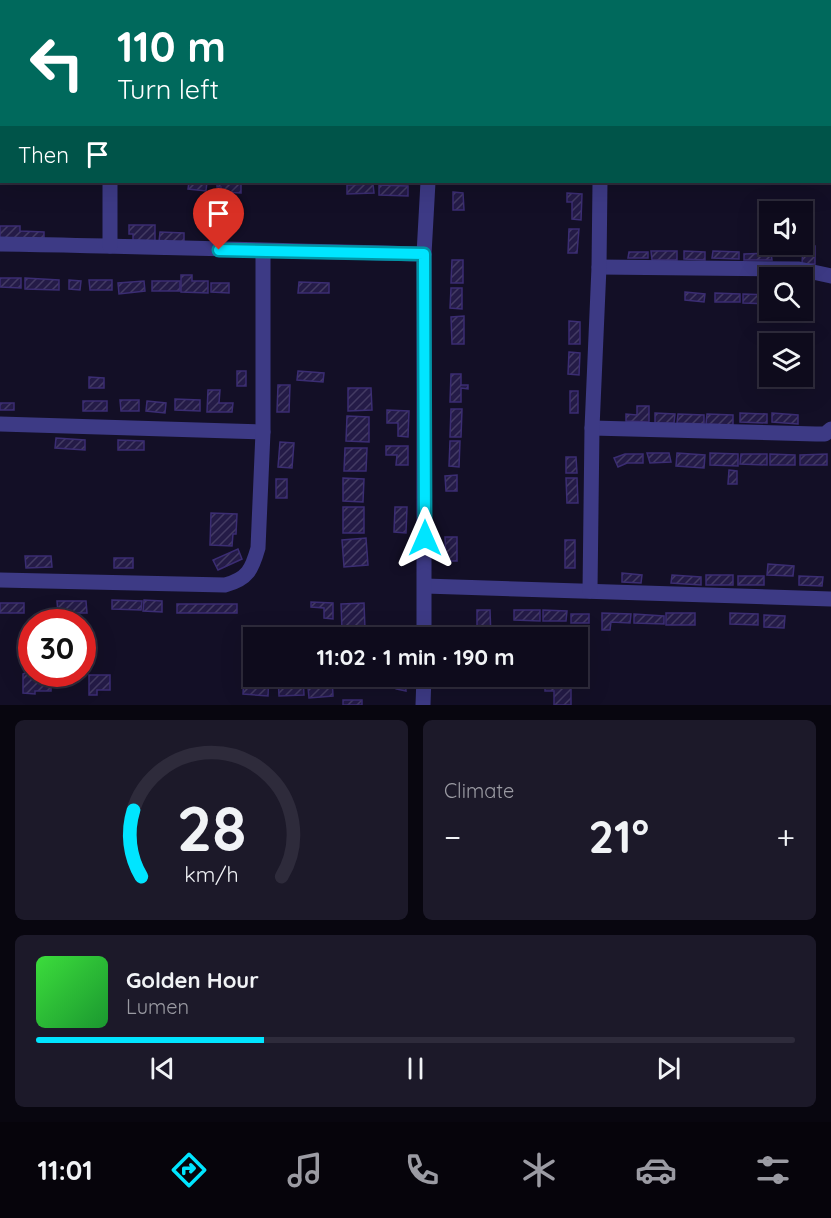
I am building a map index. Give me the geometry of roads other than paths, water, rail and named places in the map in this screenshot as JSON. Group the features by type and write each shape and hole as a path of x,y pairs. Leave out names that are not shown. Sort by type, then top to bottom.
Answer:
{"street":[{"path":"110,183 110,246"},
{"path":"424,627 424,254 428,183"},
{"path":"590,591 592,428 600,183"},
{"path":"0,244 424,254"},
{"path":"0,580 225,585 238,582 247,574 254,564 258,548 263,432 263,251"},
{"path":"599,267 799,269 831,276"},
{"path":"0,424 263,432"},
{"path":"592,428 816,434 825,434 831,429"},
{"path":"425,586 831,599"},
{"path":"423,705 424,687"}]}
